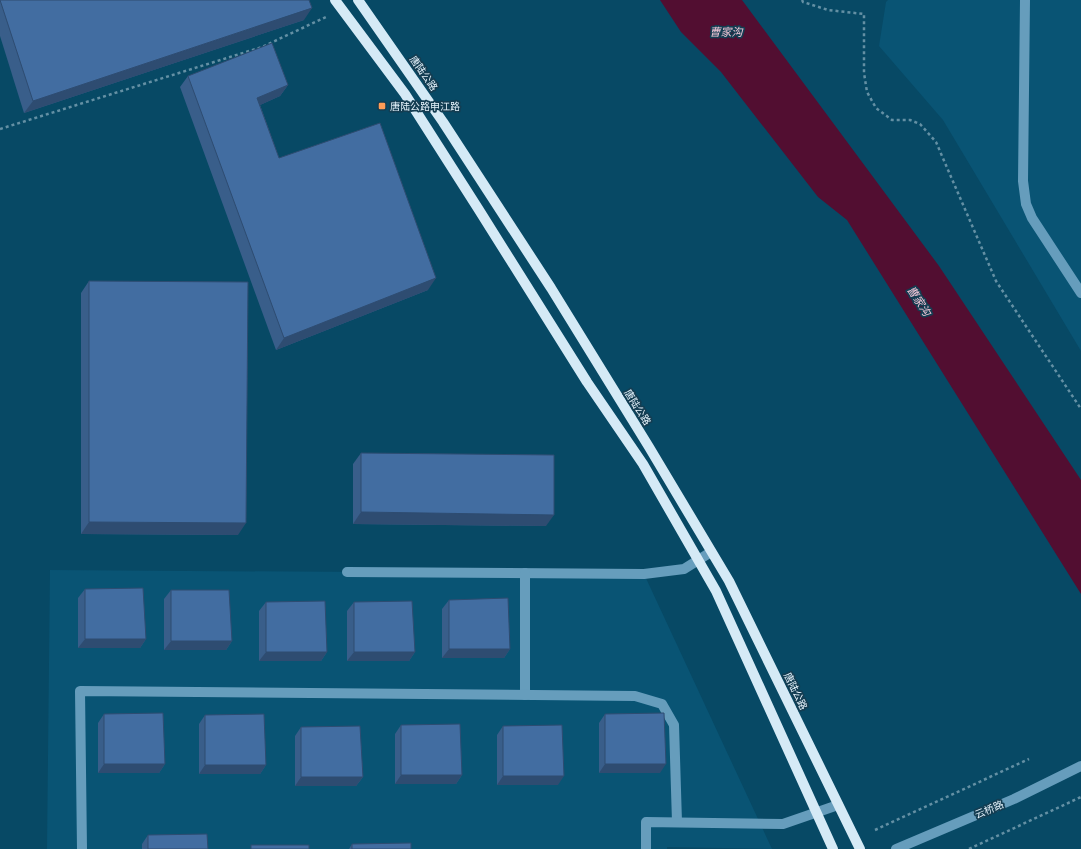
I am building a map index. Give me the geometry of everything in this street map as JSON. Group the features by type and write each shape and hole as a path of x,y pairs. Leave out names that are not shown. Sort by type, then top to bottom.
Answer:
{"main road":[{"path":"335,0 404,94 587,382 643,464 716,591 833,849"},
{"name":"唐陆公路","path":"358,0 443,122 551,288 729,581 860,849"}],"street":[{"path":"1024,0 1023,182 1026,204 1032,218 1081,293"},
{"path":"347,572 644,574 684,569 711,552"},
{"path":"525,573 525,695"},
{"path":"82,849 80,691 635,696 662,704 674,725 677,822"},
{"name":"云桥路","path":"896,849 1014,799 1081,766"},
{"path":"646,849 646,822 783,824 838,805"}],"path":[{"path":"802,0 803,2 828,10 864,14 864,73 866,92 876,108 892,120 910,120 920,124 936,142 996,281 1081,409"},
{"path":"0,129 262,47 341,9"},
{"path":"875,830 1029,759"},
{"path":"969,849 1081,797"}],"shaded area":[{"path":"888,0 1081,0 1081,351 943,120 879,46 886,2"},
{"path":"50,570 644,574 772,849 667,847 667,849 47,849"}],"water":[{"name":"曹家沟","path":"660,0 742,0 939,266 1081,480 1081,594 847,220 818,197 721,72 681,32"}],"building":[{"path":"0,0 309,0 312,8 33,101"},
{"path":"272,43 288,85 257,98 279,158 380,123 436,278 284,338 188,76"},
{"path":"89,281 248,282 246,523 89,522"},
{"path":"361,453 554,455 554,515 361,512"},
{"path":"143,588 146,639 85,639 85,589"},
{"path":"171,590 229,590 232,641 171,641"},
{"path":"508,598 510,649 449,649 449,600"},
{"path":"325,601 327,652 266,652 266,602"},
{"path":"412,601 415,652 354,652 354,602"},
{"path":"163,713 165,764 104,764 104,714"},
{"path":"664,713 666,764 605,764 605,714"},
{"path":"264,714 266,765 205,765 205,715"},
{"path":"460,724 462,775 401,775 401,725"},
{"path":"562,725 564,776 503,776 503,726"},
{"path":"360,726 363,777 301,777 301,727"},
{"path":"207,834 208,849 148,849 148,835"},
{"path":"411,843 411,849 352,849 352,844"},
{"path":"251,845 309,845 309,849 251,849"}],"place":[{"name":"唐陆公路申江路","path":"382,106"}]}
